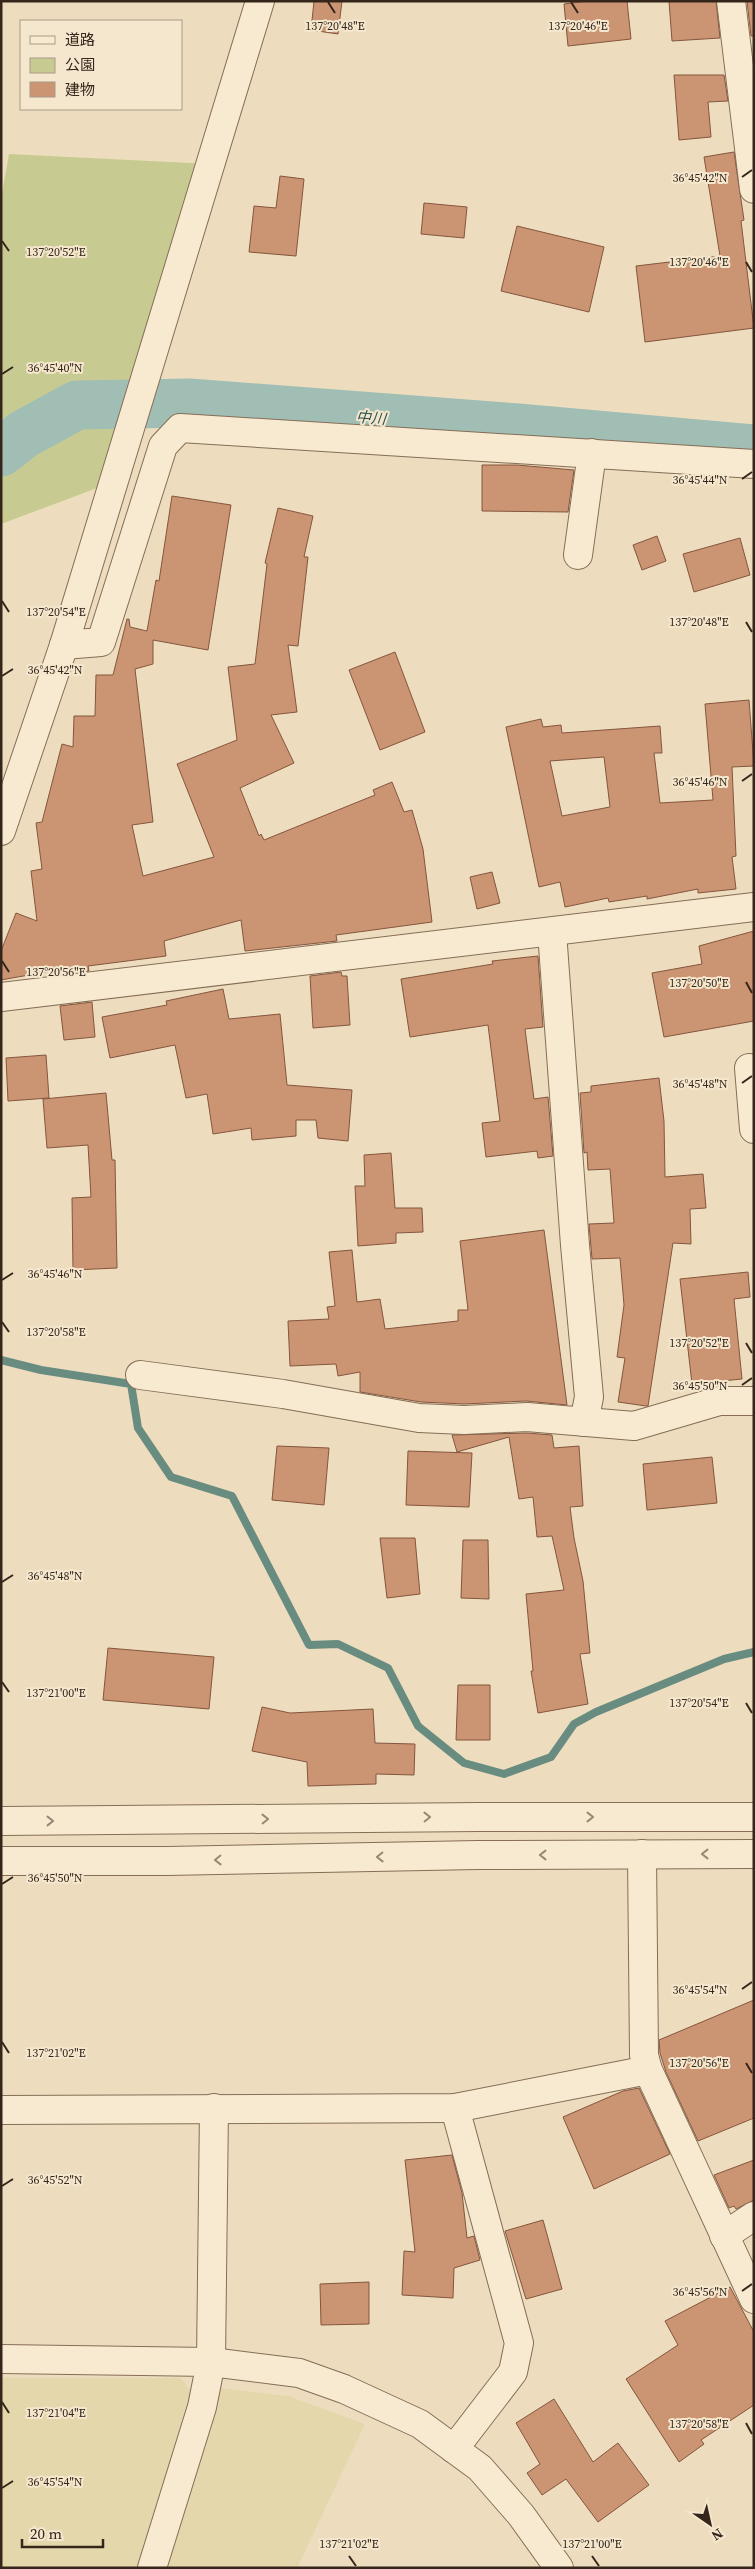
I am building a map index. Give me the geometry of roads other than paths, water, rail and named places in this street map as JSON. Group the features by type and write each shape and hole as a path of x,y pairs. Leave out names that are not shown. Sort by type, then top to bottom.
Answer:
{"street":[{"path":"1,831 64,645 260,1"},
{"path":"731,1 754,189"},
{"path":"64,645 101,642 163,446 180,428 754,464"},
{"path":"578,555 592,453"},
{"path":"1,997 754,907"},
{"path":"552,932 588,1397 584,1422"},
{"path":"754,1068 749,1068 754,1128"},
{"path":"140,1375 283,1394 419,1418 464,1420 527,1417 634,1426 718,1401 754,1401"},
{"path":"1,1821 754,1817"},
{"path":"642,1854 644,2054 648,2070 754,2299"},
{"path":"1,1861 754,1854"},
{"path":"1,2110 455,2108 648,2070"},
{"path":"152,2568 202,2407 212,2362 211,2234 214,2108"},
{"path":"454,2449 513,2372 520,2343 455,2108"},
{"path":"724,2236 754,2216"},
{"path":"1,2359 212,2362 299,2374 344,2389 420,2424 480,2468 510,2502 559,2568"}],"waterway":[{"name":"中川","path":"1,452 24,434 77,405 189,403 518,428 754,449"},
{"path":"1,1360 41,1370 131,1384 138,1428 171,1477 232,1496 309,1645 338,1644 388,1668 418,1726 464,1763 504,1774 551,1757 574,1724 596,1712 724,1659 754,1652"}]}
